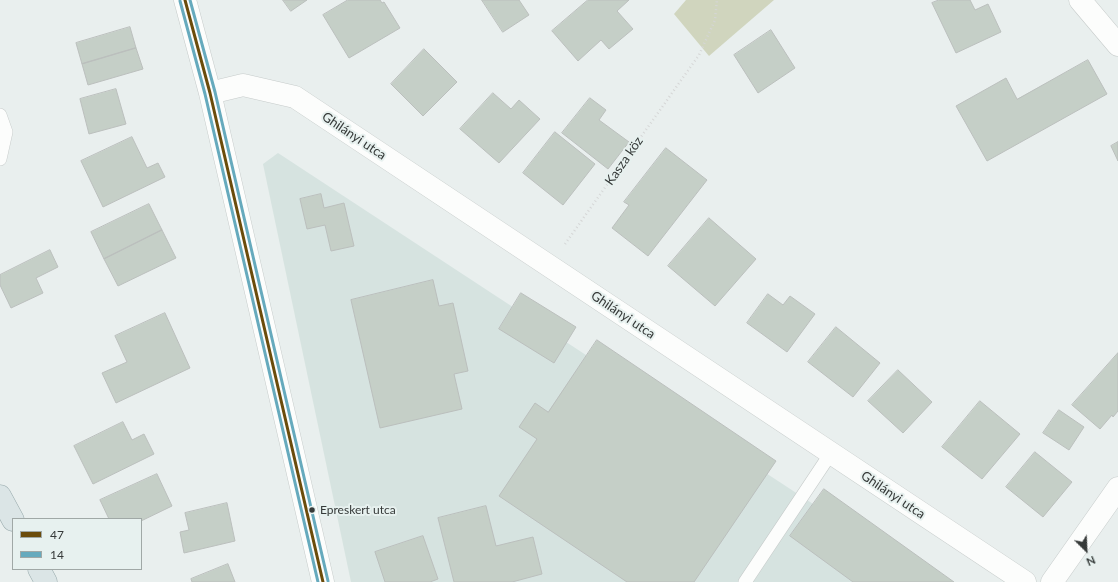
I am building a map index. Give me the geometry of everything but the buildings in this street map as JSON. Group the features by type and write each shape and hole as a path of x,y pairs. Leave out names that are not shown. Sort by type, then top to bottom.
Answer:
{"main road":[{"path":"0,496 12,518"},
{"path":"40,570 46,582"}],"street":[{"path":"185,0 210,93 323,582"},
{"path":"1080,0 1118,45"},
{"name":"Ghilányi utca","path":"210,93 243,85 295,97 1025,582"},
{"path":"1052,582 1118,488"}],"lane":[{"path":"0,115 6,132 0,159"},
{"path":"745,582 831,453"}],"path":[{"name":"Kasza köz","path":"549,266 700,55 715,20 717,0"}],"shaded area":[{"path":"278,153 932,582 351,582 263,164"}],"green space":[{"path":"686,0 774,0 709,56 674,14"}],"transit line":[{"name":"47","path":"185,0 210,93 323,582"},
{"path":"190,0 215,92 328,581"},
{"name":"14","path":"180,1 205,94 318,582"}],"place":[{"name":"Epreskert utca","path":"312,510"}]}
